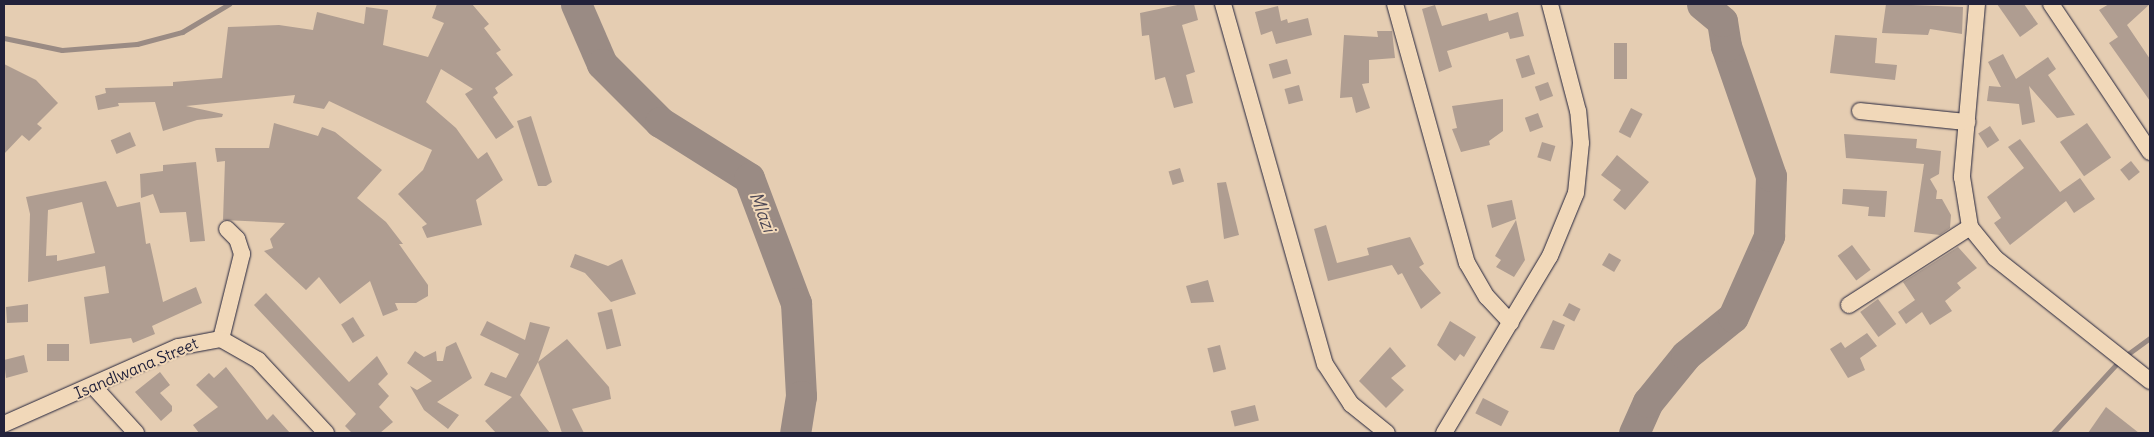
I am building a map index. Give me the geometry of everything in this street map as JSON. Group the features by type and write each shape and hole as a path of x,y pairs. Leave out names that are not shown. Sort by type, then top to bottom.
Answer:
{"street":[{"path":"1223,4 1325,364 1351,404 1388,433"},
{"path":"1395,4 1467,263 1487,297 1511,323"},
{"path":"1444,433 1511,323 1562,233 1580,174 1578,111 1550,4"},
{"path":"1977,4 1966,122 1963,197 1970,227 1996,258 2150,381"},
{"path":"2051,4 2150,152"},
{"path":"1860,111 1966,122"},
{"path":"1849,305 1970,227"},
{"path":"221,339 242,254 237,239 227,229"},
{"name":"Isandlwana Street","path":"4,424 178,347 221,339 258,360 326,433"},
{"path":"93,386 136,433"}],"building":[{"path":"437,4 472,4 489,24 484,28 501,50 496,53 513,75 495,88 498,93 493,97 514,127 496,139 465,94 473,89 441,69 426,102 456,128 478,159 487,152 503,180 476,200 482,225 427,238 422,227 427,224 398,194 423,170 432,150 329,101 324,109 293,103 295,95 186,106 223,114 222,117 197,120 163,131 155,102 118,103 119,106 98,110 95,96 106,93 105,88 173,86 173,82 222,78 228,27 279,25 313,30 317,12 364,24 366,7 388,10 383,45 428,57 444,23 432,18"},
{"path":"1182,4 1194,4 1198,20 1182,25 1195,72 1186,75 1193,103 1174,108 1165,77 1155,80 1149,35 1142,36 1140,13"},
{"path":"1886,4 1963,7 1962,34 1930,29 1928,35 1882,33"},
{"path":"1997,4 2024,4 2038,24 2020,37"},
{"path":"2109,4 2150,4 2127,25 2150,59 2150,101 2109,43 2118,37 2099,10"},
{"path":"1435,5 1442,26 1487,13 1489,21 1518,12 1524,36 1510,39 1508,32 1447,51 1452,67 1439,72 1422,9"},
{"path":"1278,6 1281,21 1287,19 1288,23 1308,18 1312,35 1276,44 1272,31 1261,35 1255,12"},
{"path":"1377,31 1392,31 1395,58 1369,60 1369,83 1362,84 1370,108 1356,113 1352,97 1340,98 1344,35 1378,37"},
{"path":"1835,35 1877,38 1875,63 1897,65 1895,80 1830,73"},
{"path":"1614,43 1627,43 1627,79 1614,79"},
{"path":"2003,54 2016,79 2048,57 2056,69 2048,75 2075,115 2057,118 2029,86 2035,122 2022,125 2019,104 1987,101 1989,86 2001,87 1988,62"},
{"path":"1529,55 1535,74 1522,78 1516,59"},
{"path":"1287,59 1291,73 1273,79 1269,64"},
{"path":"4,64 36,80 58,103 37,124 42,128 29,141 22,135 4,154"},
{"path":"1548,82 1553,96 1540,101 1535,87"},
{"path":"1299,85 1303,100 1289,104 1285,89"},
{"path":"1503,99 1503,131 1489,141 1490,145 1461,152 1452,129 1457,128 1452,106"},
{"path":"1631,108 1643,114 1630,138 1619,132"},
{"path":"1538,113 1543,127 1530,132 1525,118"},
{"path":"531,116 552,182 546,186 538,186 517,121"},
{"path":"274,123 318,136 322,127 335,132 382,170 357,198 386,222 403,244 399,244 428,285 428,296 416,303 395,303 398,310 383,316 370,281 340,304 319,277 306,290 264,251 273,248 270,239 285,223 223,220 225,161 217,162 215,148 269,148"},
{"path":"2087,123 2111,157 2084,176 2060,142"},
{"path":"1990,126 1999,140 1988,148 1978,134"},
{"path":"130,132 136,146 117,154 111,140"},
{"path":"1844,134 1917,139 1916,148 1941,151 1939,174 1930,179 1937,191 1936,199 1942,199 1951,215 1950,228 1940,235 1914,232 1924,164 1846,158"},
{"path":"2020,139 2060,192 2080,178 2095,199 2074,213 2066,201 2010,245 1994,223 2001,218 1987,197 2024,168 2008,147"},
{"path":"1542,142 1555,146 1551,161 1537,157"},
{"path":"1617,155 1649,182 1625,210 1613,200 1621,190 1601,175"},
{"path":"2131,161 2140,172 2129,181 2120,170"},
{"path":"196,162 205,241 190,242 186,212 160,213 153,194 141,198 140,174 163,171 163,165"},
{"path":"1180,168 1184,181 1173,185 1169,172"},
{"path":"106,181 117,207 140,202 146,244 150,243 163,302 196,287 202,303 152,326 155,334 133,343 131,338 90,344 84,297 109,293 105,266 28,282 30,214 26,197","holes":["82,202 95,253 57,261 57,255 46,256 48,210"]},
{"path":"1226,182 1239,235 1224,239 1217,183"},
{"path":"1843,189 1887,191 1885,217 1868,216 1869,207 1842,204"},
{"path":"1512,200 1516,219 1492,228 1487,205"},
{"path":"1516,220 1525,260 1514,277 1496,267 1501,260 1495,256"},
{"path":"1326,225 1337,263 1369,255 1367,248 1410,237 1424,264 1419,267 1441,293 1421,309 1402,273 1398,275 1392,265 1328,281 1314,229"},
{"path":"1852,245 1871,270 1856,281 1838,256"},
{"path":"1958,247 1977,268 1957,283 1961,288 1945,301 1952,311 1930,325 1922,312 1906,324 1898,312 1915,300 1903,282"},
{"path":"1609,253 1621,260 1614,272 1602,265"},
{"path":"575,254 608,266 622,259 636,294 611,302 585,273 570,267"},
{"path":"1208,280 1214,302 1191,303 1186,286"},
{"path":"266,293 349,382 377,356 388,374 378,384 389,396 379,407 393,422 380,433 352,433 345,426 356,414 254,305"},
{"path":"1878,299 1896,324 1878,337 1860,312"},
{"path":"1569,303 1581,309 1574,321 1563,315"},
{"path":"28,304 28,322 7,323 6,307"},
{"path":"612,309 621,346 607,350 597,313"},
{"path":"353,317 365,336 353,343 341,324"},
{"path":"1553,320 1565,325 1554,350 1540,348"},
{"path":"487,321 525,340 530,322 550,327 538,362 520,395 550,433 496,433 485,421 512,397 484,385 491,372 506,378 519,354 480,335"},
{"path":"1450,321 1476,337 1464,357 1460,354 1455,361 1437,345"},
{"path":"1867,333 1877,346 1860,358 1865,370 1848,378 1830,349 1841,342 1845,348"},
{"path":"567,339 609,387 611,399 572,409 584,433 562,433 538,362"},
{"path":"456,342 472,378 437,402 459,415 448,429 424,410 410,386 417,390 432,381 407,363 415,351 424,357 436,351 437,361 443,361 446,347"},
{"path":"47,344 69,344 69,361 47,361"},
{"path":"1220,345 1226,369 1213,372 1207,348"},
{"path":"1390,347 1406,366 1391,378 1404,390 1386,408 1359,381"},
{"path":"24,355 28,372 6,378 4,360"},
{"path":"226,367 267,420 273,414 290,433 199,433 193,425 218,407 196,385 209,373 214,378"},
{"path":"160,372 170,385 160,393 172,406 172,411 161,421 135,392"},
{"path":"1483,398 1509,411 1501,426 1475,413"},
{"path":"1255,405 1259,421 1235,427 1231,411"},
{"path":"2106,407 2139,433 2088,433"}],"waterway":[{"path":"4,38 62,50 137,44 182,32 229,4"},
{"name":"Mlazi","path":"576,4 602,64 660,122 749,178 796,303 801,396 795,433"},
{"path":"1634,433 1648,402 1686,355 1733,317 1769,236 1771,176 1726,46 1722,21 1702,4"},
{"path":"2053,433 2121,359 2150,338"}]}
